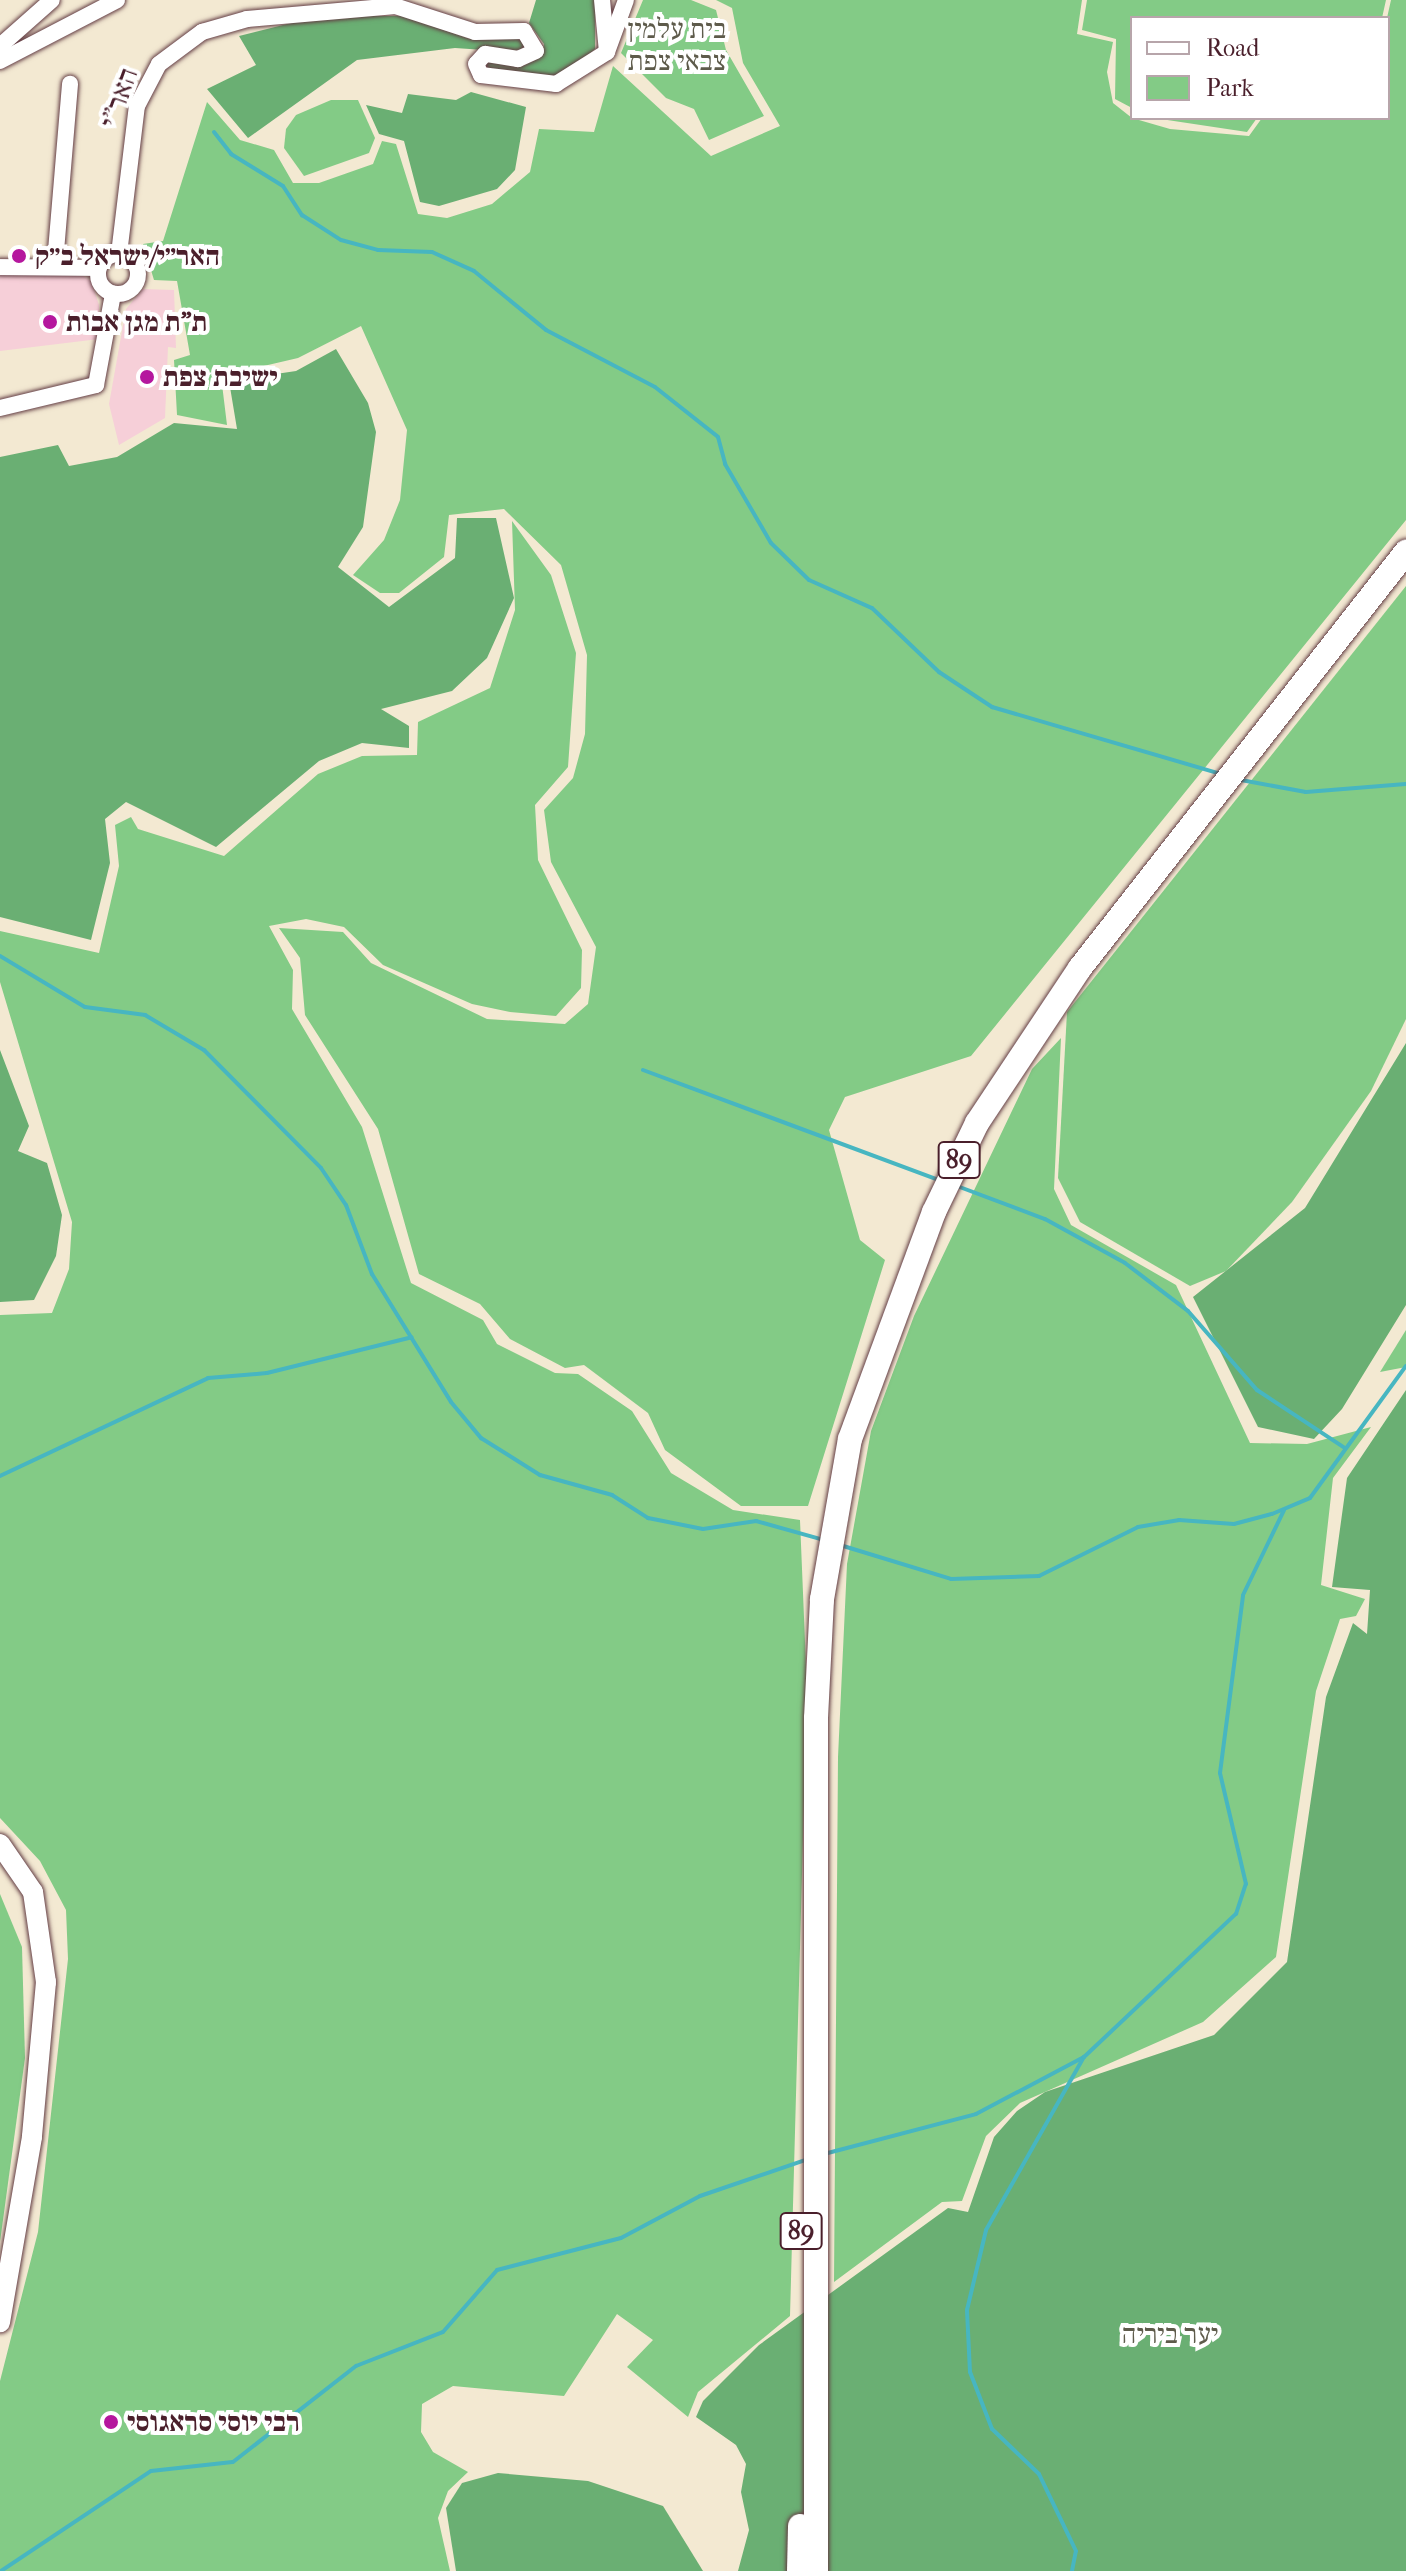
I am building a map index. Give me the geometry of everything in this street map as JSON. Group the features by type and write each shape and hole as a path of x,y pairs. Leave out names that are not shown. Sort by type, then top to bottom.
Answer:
{"highway":[{"name":"89","path":"816,2571 816,1892 822,1599 850,1439 934,1212 977,1123 1080,968 1406,552"},
{"name":"89","path":"799,2571 802,2127 816,1892"}],"main road":[{"path":"0,1844 36,1900 46,1982 32,2137 0,2322"}],"street":[{"path":"0,46 52,0"},
{"path":"0,61 117,0"},
{"path":"602,0 607,52"},
{"path":"607,52 626,0"},
{"name":"האר\"י","path":"119,254 137,106 159,64 202,32 247,19 395,6 475,32 524,31 534,39 528,58 485,54 476,64 491,79 534,85 579,76 607,52"},
{"path":"55,263 70,84"},
{"path":"0,267 55,263 98,268 119,254 133,261 138,275 127,292 113,294 99,282 98,268"},
{"path":"0,408 96,385 113,294"}],"shaded area":[{"name":"ת\"ת מגן אבות","path":"78,273 91,281 99,305 99,339 0,351 0,275"},
{"path":"143,289 174,290 176,348 168,347 165,418 119,445 109,404 126,309"}],"green space":[{"path":"536,0 595,0 595,49 566,75 540,82 491,74 486,64 492,60 521,67 542,56 544,44 529,23"},
{"name":"בית עלמין צבאי צפת","path":"643,0 691,0 716,10 726,50 764,116 709,140 694,109 666,98 621,53"},
{"path":"716,0 1082,0 1077,34 1113,42 1107,72 1113,103 1130,116 1130,120 1170,129 1249,136 1261,120 1390,120 1390,16 1387,16 1391,0 1406,0 1406,520 971,1056 845,1097 829,1130 860,1240 885,1260 808,1506 741,1506 665,1450 648,1413 584,1365 565,1368 510,1339 480,1304 419,1274 378,1129 305,1015 300,958 279,928 343,932 371,963 487,1019 565,1024 588,1004 596,947 551,862 544,810 573,778 585,734 587,655 561,565 504,509 449,515 444,557 399,593 380,593 353,575 384,540 400,500 407,430 361,326 298,358 221,376 227,425 177,415 174,360 190,355 177,281 154,280 143,244 163,241 207,102 240,140 274,150 293,183 319,183 373,164 382,141 396,144 418,214 447,218 492,204 530,172 539,129 594,132 613,66 711,156 780,126 743,63 732,8"},
{"path":"1087,0 1386,0 1382,16 1130,16 1130,107 1115,99 1116,39 1082,30"},
{"path":"319,16 404,16 470,39 525,37 527,53 455,48 357,60 248,138 207,89 256,65 239,36"},
{"path":"471,92 526,107 515,170 497,189 439,206 420,202 404,141 379,134 366,105 402,113 408,94 456,100"},
{"path":"331,100 358,100 375,138 369,153 304,176 284,148 286,129 296,115"},
{"path":"1167,120 1256,120 1247,132"},
{"path":"336,349 368,403 376,432 363,527 338,567 389,607 455,558 457,518 496,518 514,598 487,658 452,691 381,709 409,726 409,748 362,743 319,761 216,847 126,802 105,819 110,863 91,940 0,917 0,457 58,445 69,466 117,457 174,423 237,429 229,381 296,371"},
{"path":"512,521 551,575 576,653 568,767 535,805 538,860 582,950 581,988 556,1016 510,1012 472,1004 383,965 344,927 306,919 269,926 293,970 292,1009 362,1127 411,1283 483,1320 497,1344 555,1373 578,1374 632,1411 671,1473 733,1510 800,1520 807,1690 790,2316 698,2392 688,2417 627,2367 653,2340 617,2314 564,2396 453,2386 422,2404 421,2432 433,2452 468,2472 448,2491 438,2518 450,2571 0,2571 0,2381 38,2232 68,1959 66,1910 40,1861 0,1818 0,1315 52,1313 69,1269 72,1222 0,982 0,931 99,953 119,866 115,825 131,817 138,829 224,856 318,774 362,756 417,755 418,722 490,688 515,610"},
{"path":"1406,586 1406,1019 1371,1091 1292,1202 1226,1271 1190,1286 1080,1222 1058,1178 1067,1012"},
{"path":"1061,1038 1054,1189 1071,1225 1176,1285 1250,1443 1307,1444 1371,1427 1333,1478 1321,1585 1365,1599 1356,1616 1340,1619 1316,1691 1276,1957 1203,2022 1020,2103 986,2136 962,2201 942,2202 834,2282 838,1757 847,1564 871,1431 914,1316 1032,1069"},
{"path":"1406,1043 1406,1305 1342,1409 1314,1439 1258,1427 1193,1297 1305,1208"},
{"path":"0,1050 29,1126 18,1151 47,1163 62,1215 56,1256 34,1300 0,1302"},
{"path":"1406,1330 1406,1367 1380,1372"},
{"name":"יער ביריה","path":"1406,1390 1406,2571 738,2571 749,2530 741,2492 746,2464 736,2445 696,2417 703,2401 759,2345 948,2208 968,2212 994,2137 1017,2111 1045,2092 1214,2035 1287,1962 1326,1697 1353,1623 1367,1634 1370,1590 1332,1587 1347,1478"},
{"path":"0,1894 22,1947 25,2058 0,2242"},
{"path":"498,2473 588,2481 663,2506 703,2571 456,2571 446,2508 462,2483"}],"waterway":[{"path":"214,132 231,154 283,186 302,215 341,240 378,250 432,252 474,271 546,330 655,387 718,437 725,464 771,543 809,580 872,608 939,672 992,707 1221,774"},
{"path":"1241,780 1306,792 1406,784"},
{"path":"0,956 85,1007 145,1015 204,1050 321,1168 346,1205 372,1274 451,1402 481,1438 540,1475 612,1495 648,1518 703,1529 756,1521 824,1540"},
{"path":"643,1070 941,1181"},
{"path":"957,1186 1045,1219 1125,1263 1188,1311 1257,1390 1345,1448"},
{"path":"0,1476 208,1378 267,1373 412,1337"},
{"path":"840,1545 951,1579 1039,1576 1138,1527 1179,1520 1234,1524 1272,1514 1310,1498 1406,1366"},
{"path":"1072,2571 1076,2551 1039,2474 992,2429 970,2372 967,2310 986,2230 1084,2057 1236,1914 1246,1884 1220,1773 1243,1595 1284,1510"},
{"path":"824,2154 976,2114 1084,2057"},
{"path":"1,2571 151,2471 233,2462 356,2366 443,2332 497,2270 621,2238 700,2196 808,2159"}],"place":[{"name":"האר״י/ישראל ב״ק","path":"19,256"},
{"name":"ת\"ת מגן אבות","path":"50,322"},
{"name":"ישיבת צפת","path":"147,377"},
{"name":"רבי יוסי סראגוסי","path":"111,2422"}]}
